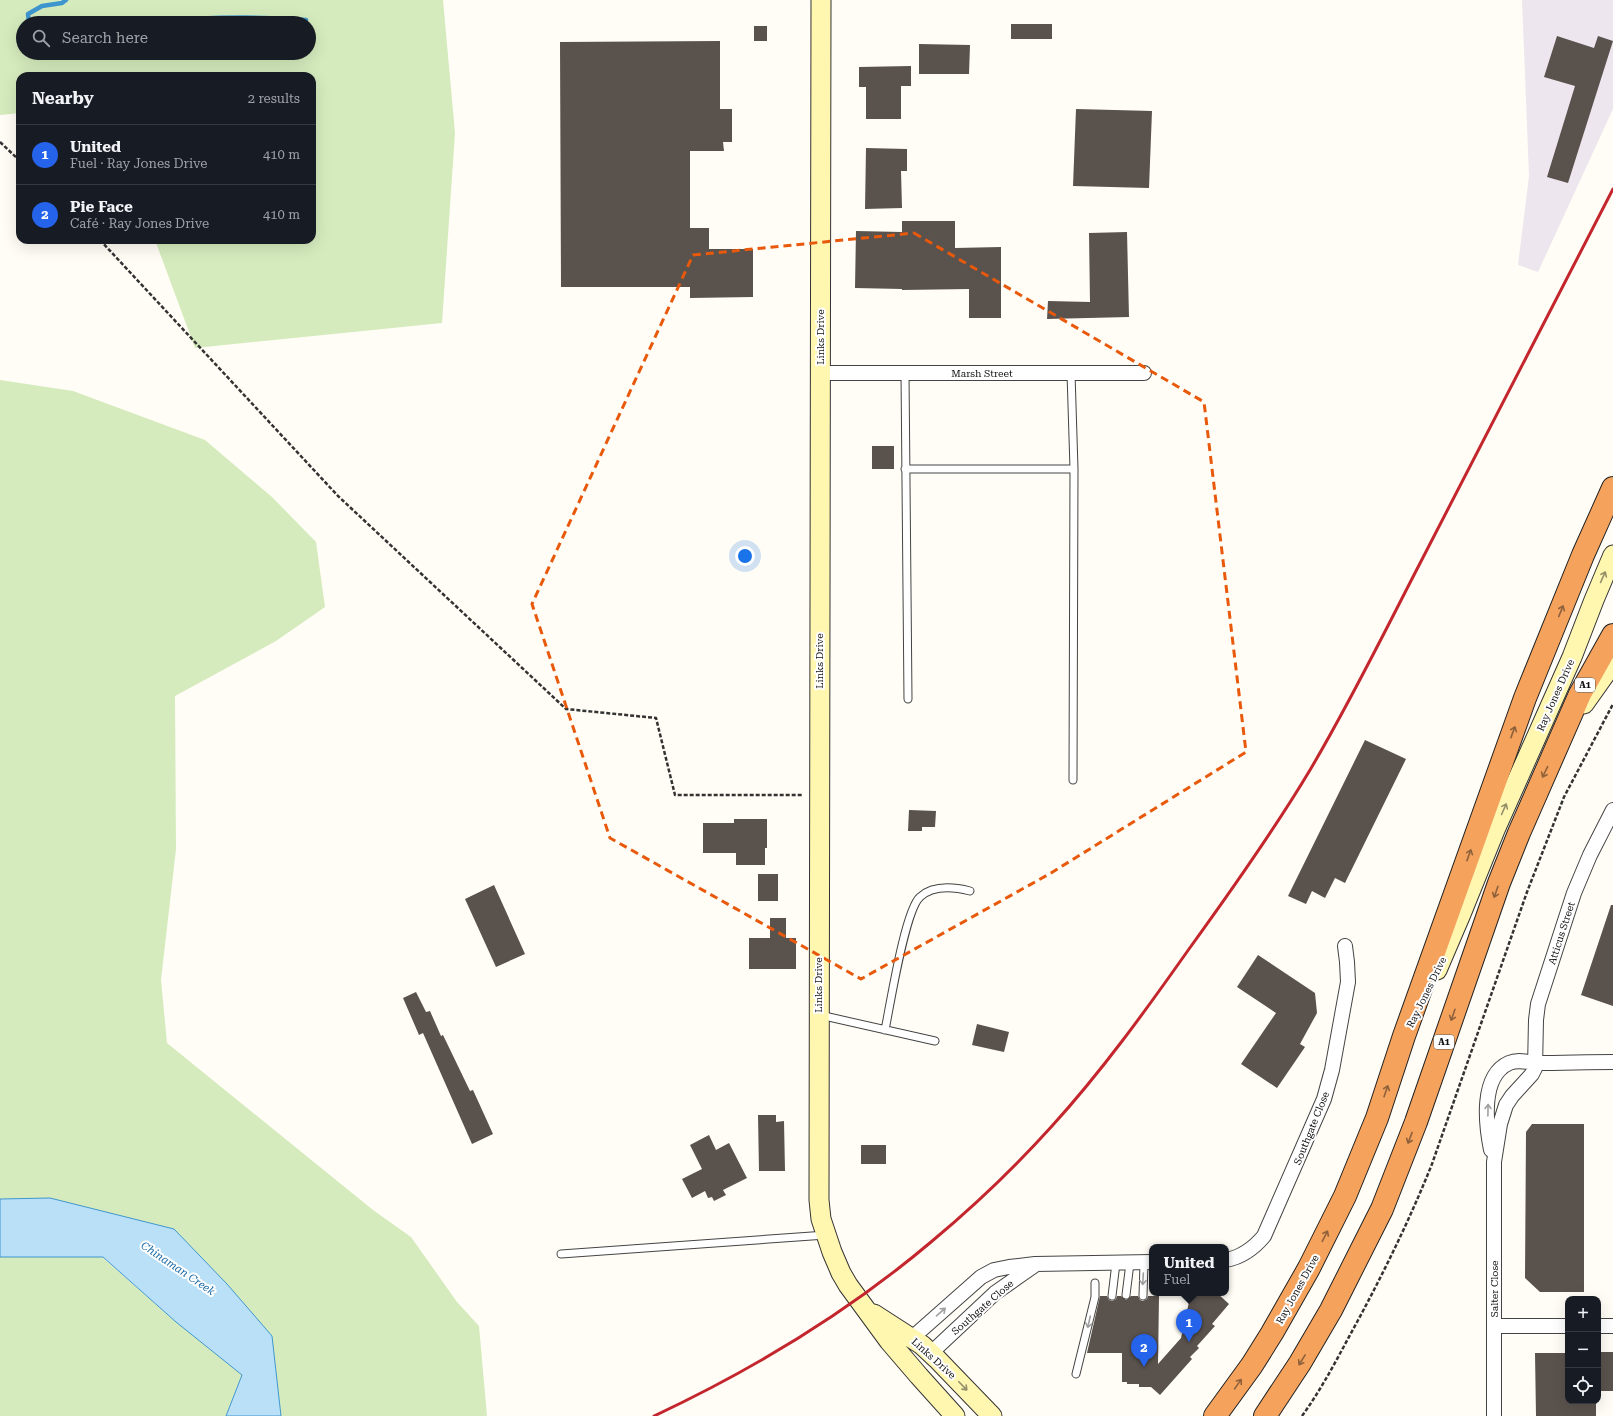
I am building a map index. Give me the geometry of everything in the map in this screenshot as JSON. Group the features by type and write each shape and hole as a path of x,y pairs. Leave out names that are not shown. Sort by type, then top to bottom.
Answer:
{"highway":[{"path":"1404,1036 1525,698 1586,549 1613,488"},
{"name":"A1","path":"1265,1416 1297,1368 1331,1310 1382,1209 1416,1122 1499,883 1538,786 1562,737 1580,694 1613,635"},
{"name":"Ray Jones Drive","path":"1215,1416 1252,1365 1272,1333 1310,1268 1346,1196 1377,1118 1404,1036"}],"street":[{"name":"Links Drive","path":"821,0 819,373 819,1200 821,1219 841,1274 907,1362 955,1416"},
{"name":"Marsh Street","path":"819,373 1144,374"},
{"name":"Ray Jones Drive","path":"1404,1036 1448,946 1494,830 1569,664 1613,555"},
{"path":"1562,737 1613,663"},
{"name":"Atticus Street","path":"1536,1062 1536,1015 1540,995 1574,893 1590,855 1613,810"},
{"name":"Southgate Close","path":"1229,1260 1250,1250 1264,1236 1324,1099 1332,1070 1348,982 1348,962 1344,946"},
{"name":"Salter Close","path":"1494,1162 1489,1140 1488,1097 1491,1083 1499,1071 1510,1063 1521,1061 1613,1062"},
{"name":"Salter Close","path":"1494,1416 1494,1162 1500,1124 1506,1106 1516,1091 1532,1074 1536,1062"},
{"name":"Southgate Close","path":"912,1338 984,1275 1004,1268 1035,1264 1148,1262"},
{"name":"Southgate Close","path":"931,1353 995,1293 1035,1264"},
{"name":"Links Drive","path":"867,1310 912,1338 931,1353 992,1416"},
{"path":"1494,1326 1565,1326"},
{"path":"1601,1326 1613,1326"},
{"path":"907,1362 912,1338"},
{"path":"907,1362 931,1353"}],"lane":[{"path":"905,373 908,699"},
{"path":"1071,373 1074,469 1073,780"},
{"path":"906,469 1074,469"},
{"path":"885,1030 909,917 919,898 929,890 939,888 970,892"},
{"path":"818,1015 936,1041"},
{"path":"561,1254 826,1235"},
{"path":"1142,1296 1148,1262"},
{"path":"1112,1296 1116,1263"},
{"path":"1126,1296 1130,1263"},
{"path":"1076,1374 1095,1297 1095,1283"}],"path":[{"path":"0,142 16,157"},
{"path":"104,244 338,496 566,710 656,718 675,795 819,795"},
{"path":"1302,1416 1321,1390 1363,1311 1418,1200 1527,892 1561,804 1613,704"}],"highlighted area":[{"path":"914,233 1204,402 1246,752 1051,873 861,979 610,838 532,604 693,255"}],"shaded area":[{"path":"1522,0 1613,0 1613,109 1538,272 1518,265 1529,176"}],"green space":[{"path":"0,0 443,0 455,133 442,323 195,348 156,244 316,244 316,72 16,72 16,113 0,115"},
{"path":"0,380 73,391 205,440 272,497 316,542 325,607 276,641 175,696 176,849 161,980 167,1043 373,1210 411,1237 457,1302 479,1326 487,1416 281,1416 272,1336 0,1199"},
{"path":"0,1257 102,1257 176,1322 242,1375 226,1416 0,1416"}],"water":[{"name":"Chinaman Creek","path":"50,1198 174,1229 227,1284 272,1336 281,1416 226,1416 242,1375 176,1322 103,1257 0,1257 0,1199"}],"building":[{"path":"1011,24 1052,24 1052,39 1011,39"},
{"path":"754,26 767,26 767,41 754,41"},
{"path":"1557,36 1594,48 1598,36 1613,41 1568,183 1547,177 1575,86 1544,77"},
{"path":"720,41 720,109 732,109 732,142 723,142 724,151 690,151 690,228 709,228 709,249 753,249 753,297 690,298 690,287 561,287 560,42"},
{"path":"919,44 970,45 969,74 919,74"},
{"path":"911,66 911,86 901,86 901,119 866,119 866,87 859,87 859,67"},
{"path":"1076,109 1152,111 1149,188 1073,186"},
{"path":"866,148 907,149 907,171 901,171 902,208 865,209"},
{"path":"902,221 955,221 955,248 1001,247 1001,318 969,318 969,289 902,290 855,288 856,231 902,232"},
{"path":"1127,232 1129,317 1047,319 1048,301 1090,302 1089,233"},
{"path":"872,446 894,446 894,469 872,469"},
{"path":"1365,740 1406,759 1345,883 1335,878 1325,898 1312,891 1306,904 1288,896"},
{"path":"909,810 936,811 935,827 922,827 922,831 908,831"},
{"path":"734,819 767,819 767,848 765,848 765,865 736,865 736,853 703,853 703,823 734,823"},
{"path":"758,874 778,874 778,901 758,901"},
{"path":"494,885 525,954 496,967 465,899"},
{"path":"1611,905 1613,905 1613,1006 1581,995"},
{"path":"770,918 786,918 786,938 796,938 796,969 749,969 749,938 770,938"},
{"path":"1258,955 1315,993 1317,1013 1300,1044 1305,1047 1277,1088 1241,1064 1276,1013 1237,987"},
{"path":"416,992 426,1012 430,1011 441,1036 443,1035 470,1091 473,1090 493,1134 472,1144 423,1033 419,1035 403,998"},
{"path":"977,1024 1009,1032 1004,1052 972,1045"},
{"path":"758,1115 776,1115 776,1122 784,1121 785,1171 759,1171"},
{"path":"1532,1124 1584,1124 1584,1292 1540,1292 1525,1278 1526,1132"},
{"path":"709,1135 716,1150 729,1143 747,1178 723,1190 726,1195 714,1201 712,1197 708,1198 705,1191 692,1198 682,1179 702,1169 690,1145"},
{"path":"861,1145 886,1145 886,1164 861,1164"},
{"path":"1100,1296 1107,1296 1109,1300 1112,1301 1116,1299 1117,1296 1121,1296 1126,1300 1131,1296 1138,1296 1140,1300 1143,1301 1147,1299 1148,1296 1159,1296 1158,1364 1181,1338 1190,1296 1220,1296 1229,1304 1212,1324 1215,1326 1197,1346 1199,1348 1190,1357 1192,1359 1160,1395 1151,1387 1139,1387 1139,1384 1127,1384 1127,1382 1122,1382 1122,1353 1087,1353"},
{"path":"1601,1352 1613,1352 1613,1391 1601,1391"},
{"path":"1535,1353 1565,1353 1565,1404 1596,1404 1596,1416 1536,1416"}],"waterway":[{"path":"28,16 28,14 42,6 62,3 66,0"}],"railway":[{"path":"654,1416 727,1379 798,1338 866,1293 899,1268 962,1215 1009,1171 1052,1126 1106,1062 1156,995 1251,861 1296,793 1338,722 1613,189"}],"place":[{"name":"United","path":"1189,1342"},
{"name":"Pie Face","path":"1144,1367"}]}
